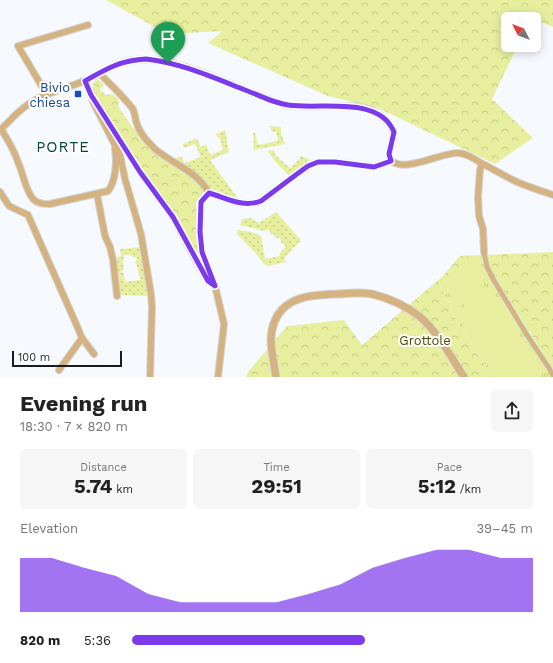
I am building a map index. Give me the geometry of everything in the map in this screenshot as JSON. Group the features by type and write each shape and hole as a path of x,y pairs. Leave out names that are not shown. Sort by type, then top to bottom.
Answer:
{"street":[{"path":"47,95 18,46 88,25"},
{"path":"114,144 116,156 111,187 108,191 50,204 38,202 28,191 12,146 0,129 26,106 47,95 85,81 125,61 157,61 192,69 286,105 310,107 354,107 374,112 391,127 394,132 389,154 391,161"},
{"path":"99,73 134,111 140,131 156,149 197,177 209,193 238,203 256,203 261,201 308,166 318,162 335,162 374,167 391,161 404,165 456,153 467,155 518,183 553,195"},
{"path":"85,81 93,102 120,155 125,179 141,234 152,307 150,377"},
{"path":"91,95 140,172 173,217 208,281 215,286"},
{"path":"484,164 480,170 478,197 479,216 483,230 484,252 487,267 553,376"},
{"path":"0,192 9,206 28,215 82,338 94,354"},
{"path":"209,193 201,202 200,232 202,252 215,286 224,324 218,377"},
{"path":"97,194 105,236 110,247 113,260 117,296"},
{"path":"276,377 271,340 273,326 276,318 282,310 289,303 298,298 310,295 358,293 373,294 410,310 419,316 429,326 464,377"},
{"path":"59,370 82,338"}],"green space":[{"path":"106,0 553,0 553,27 541,22 541,12 501,12 501,52 515,52 492,99 533,138 495,164 378,108 328,96 208,43 223,31 168,34"},
{"path":"99,80 104,85 100,90 106,95 113,94 119,100 119,108 152,151 189,175 200,185 204,192 196,203 198,246 200,258 209,278 94,93 93,84 95,81"},
{"path":"270,126 281,127 281,134 285,144 254,150 253,133 255,132 258,145 278,141 276,132 272,132"},
{"path":"225,130 229,152 210,160 239,200 210,188 193,171 176,160 176,158 181,156 185,163 201,157 195,144 184,148 183,144 195,139 197,139 201,147 206,144 210,155 223,150 219,137 217,137 216,134"},
{"path":"274,150 275,155 290,168 300,159 300,156 309,159 310,161 289,176 268,151"},
{"path":"276,212 301,240 284,258 286,262 268,266 264,264 237,234 238,230 252,232 261,236 265,259 280,256 279,254 286,246 281,242 280,238 275,238 274,234 270,234 270,229 264,231 240,225 242,219 251,218 259,223"},
{"path":"141,247 149,296 119,295 115,258 121,256 120,249","holes":["125,254 137,258 135,263 137,265 140,280 125,282 124,273 122,273 124,270 123,261"]},
{"name":"Grottole","path":"553,252 553,369 503,290 489,259 459,272 440,285 451,306 453,315 493,377 246,377 248,372 287,326 344,320 362,345 443,276 460,256"},
{"path":"479,258 489,258 503,290 552,368 553,377 493,377 453,315 451,306 440,285"},
{"path":"475,271 487,290 458,308 446,289"},
{"path":"493,292 540,369 527,377 495,377 456,315"}],"place":[{"name":"Bivio chiesa","path":"78,94"}],"district":[{"name":"PORTE","path":"63,147"}],"route":[{"path":"146,59 168,63 203,73 286,105 310,107 354,107 374,112 387,122 394,132 389,154 391,161 374,167 335,162 318,162 308,166 270,195 256,203 238,203 209,193 201,202 200,232 202,252 206,266 215,286 208,281 173,217 140,172 91,95 85,81 125,61 146,59"}]}
